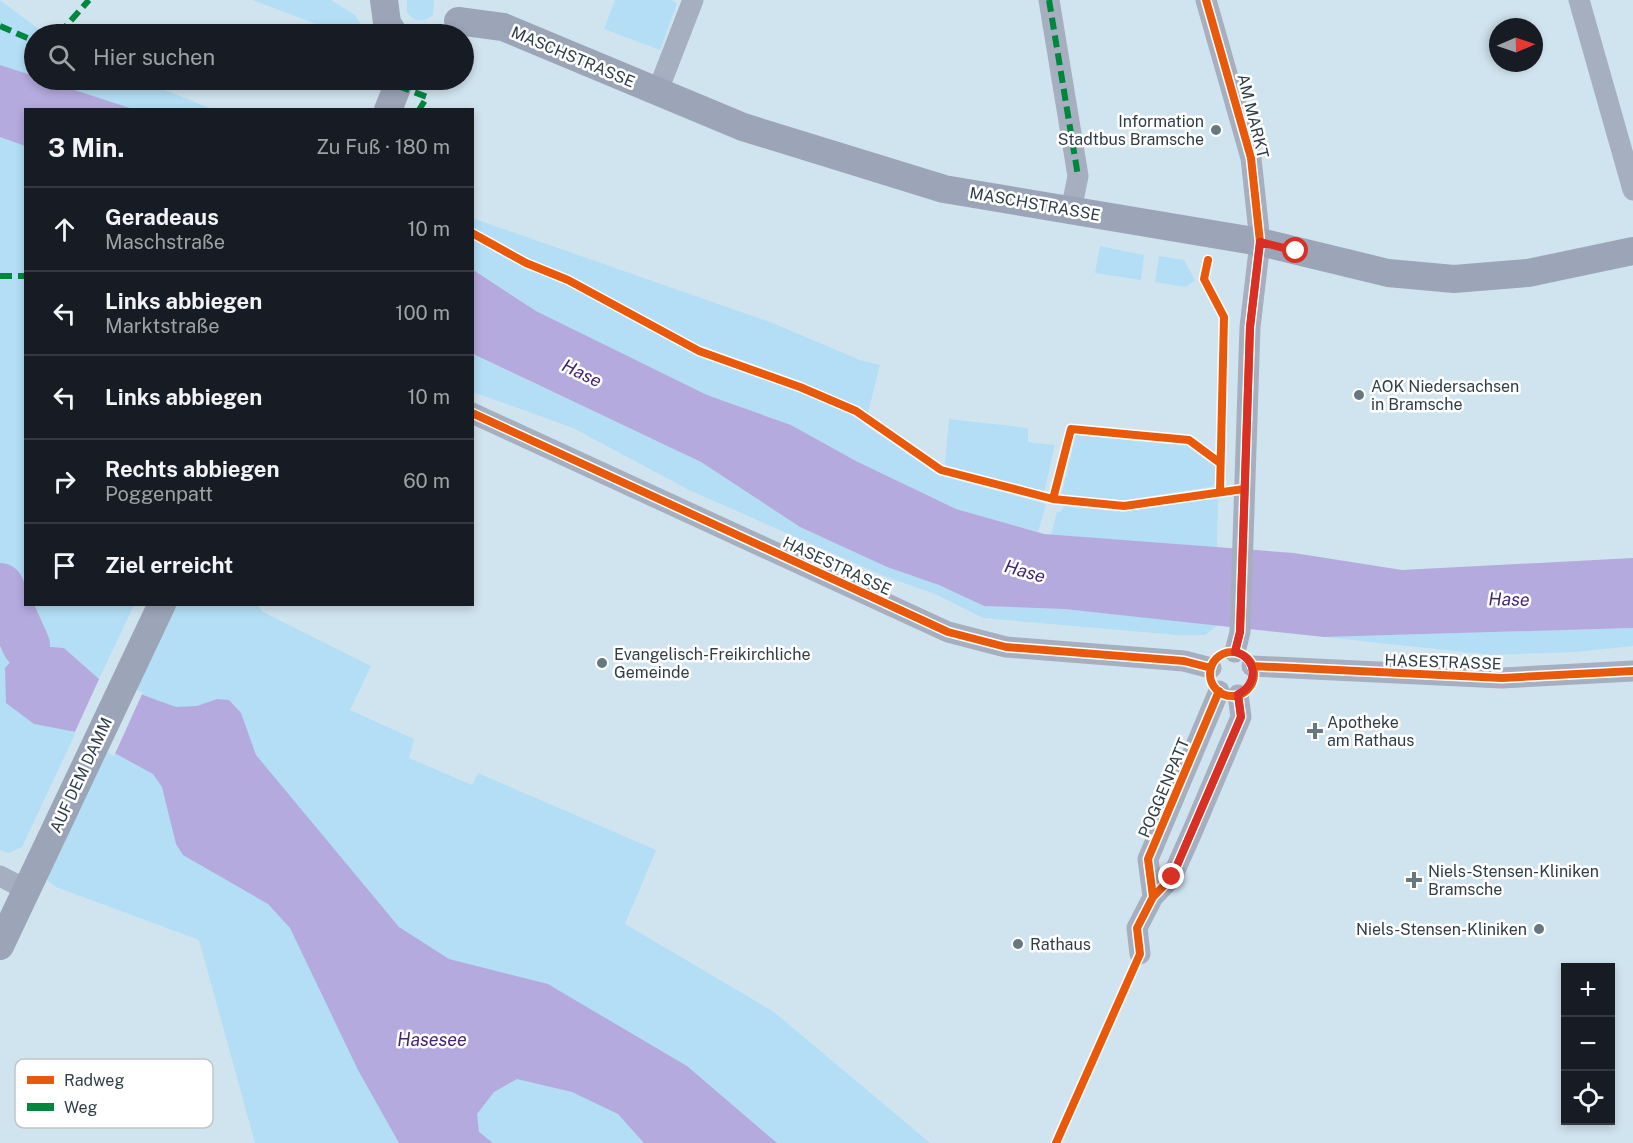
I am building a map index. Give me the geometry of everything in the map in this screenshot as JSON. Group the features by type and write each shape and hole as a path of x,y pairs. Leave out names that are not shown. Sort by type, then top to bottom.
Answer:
{"main road":[{"path":"384,0 388,24"},
{"name":"MASCHSTRASSE","path":"455,18 503,27 743,127 944,189 1260,242 1388,273 1454,279 1528,273 1633,251"},
{"path":"389,108 396,90"},
{"name":"AUF DEM DAMM","path":"0,946 161,606"}],"street":[{"path":"657,93 693,0"},
{"path":"1049,0 1078,176 1071,211"},
{"name":"AM MARKT","path":"1206,0 1251,158 1260,242 1250,327 1237,642"},
{"path":"1579,0 1633,190"},
{"name":"HASESTRASSE","path":"474,414 948,632 1006,647 1184,662 1211,668"},
{"path":"1140,954 1137,928 1153,897 1172,877 1241,717 1229,693 1211,681 1211,668 1222,654 1237,642 1254,673 1250,686 1229,693"},
{"name":"HASESTRASSE","path":"1252,666 1502,678 1633,671"},
{"name":"POGGENPATT","path":"1153,897 1148,859 1229,693"},
{"path":"0,876 27,890"}],"shaded area":[{"path":"0,0 32,24 24,24 24,73 0,65"},
{"path":"253,0 331,0 355,15 361,24 317,24"},
{"path":"407,0 434,0 433,15 423,20 413,18 407,12"},
{"path":"615,0 671,0 677,3 660,50 604,29"},
{"path":"75,90 165,90 210,108 130,108"},
{"path":"0,137 24,146 24,606 134,606 99,679 64,648 34,724 76,732 22,847 9,853 0,850"},
{"path":"474,219 770,322 860,360 880,365 865,425 938,475 1046,504 1038,532 956,509 856,461 791,425 707,395 536,311 474,270"},
{"path":"1100,246 1144,255 1141,280 1095,273"},
{"path":"1159,256 1184,260 1195,280 1186,287 1155,282"},
{"path":"474,355 701,462 800,527 887,567 939,585 984,606 1064,609 1218,625 1205,635 1177,635 983,618 935,594 884,576 689,490 573,428 474,392"},
{"path":"949,419 1028,428 1028,442 1055,445 1044,492 945,465"},
{"path":"1076,435 1187,446 1215,466 1216,486 1125,500 1061,496"},
{"path":"1218,496 1217,548 1051,535 1057,512 1061,512 1064,506 1123,512"},
{"path":"162,606 258,606 263,612 371,666 350,710 414,739 409,758 472,785 478,773 656,850 625,924 774,1012 930,1143 255,1143 199,940 56,887 36,871"},
{"path":"1633,628 1633,646 1576,652 1492,655 1324,637"}],"water":[{"path":"0,65 24,73 24,90 75,90 130,108 24,108 24,146 0,137"},
{"name":"Hase","path":"474,270 536,311 707,395 791,425 856,461 956,509 1044,534 1294,553 1402,570 1633,558 1633,628 1324,637 1064,609 984,606 939,585 887,567 800,527 701,462 474,354"},
{"name":"Hasesee","path":"26,645 64,648 99,679 176,707 197,706 217,699 229,700 241,713 256,755 399,927 449,959 548,984 687,1066 777,1143 644,1143 618,1114 572,1092 517,1079 494,1092 477,1114 479,1132 493,1143 399,1143 358,1070 290,928 268,904 183,855 176,844 162,787 153,774 76,732 34,724 6,703 5,668"}],"pier":[{"path":"100,677 143,692 114,756 74,734"}],"waterway":[{"path":"0,587 26,645"}],"marked path":[{"path":"68,24 89,0"},
{"path":"1049,0 1078,176"},
{"path":"0,26 24,37"},
{"path":"409,90 427,97 420,108"},
{"path":"0,276 24,276"}],"cycle path":[{"path":"1206,0 1251,158 1260,242 1250,327 1240,632 1235,652"},
{"path":"474,234 526,263 568,280 699,351 800,387 856,411 941,470 1053,499 1124,506 1244,489"},
{"path":"1208,260 1204,279 1224,317 1220,491"},
{"path":"474,414 948,632 1006,647 1184,661 1211,668"},
{"path":"1053,499 1071,429 1189,440 1220,463"},
{"path":"1232,652 1247,659 1254,674 1247,689 1232,696 1217,689 1210,674 1217,659 1232,652"},
{"path":"1252,666 1502,678 1633,671"},
{"path":"1153,897 1148,859 1219,691"},
{"path":"1056,1143 1140,954 1137,928 1153,897 1172,877 1241,717 1238,695"}],"place":[{"name":"Information Stadtbus Bramsche","path":"1216,130"},
{"name":"AOK Niedersachsen in Bramsche","path":"1359,395"},
{"name":"Evangelisch-Freikirchliche Gemeinde","path":"602,663"},
{"name":"Apotheke am Rathaus","path":"1315,731"},
{"name":"Niels-Stensen-Kliniken Bramsche","path":"1414,880"},
{"name":"Niels-Stensen-Kliniken","path":"1539,929"},
{"name":"Rathaus","path":"1018,944"}],"route":[{"path":"1172,877 1241,717 1238,694 1245,691 1253,680 1254,673 1250,661 1235,652 1240,632 1250,327 1259,270 1260,242 1296,251"}]}
